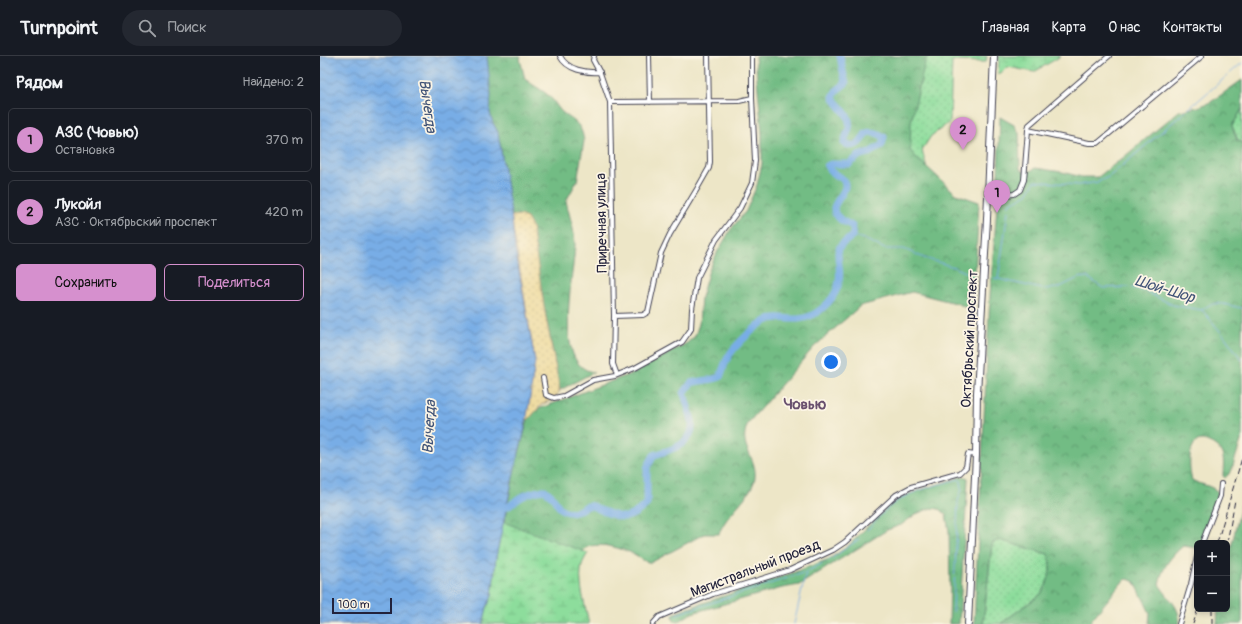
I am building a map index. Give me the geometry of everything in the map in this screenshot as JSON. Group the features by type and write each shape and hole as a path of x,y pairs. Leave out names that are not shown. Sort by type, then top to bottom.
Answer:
{"main road":[{"name":"Октябрьский проспект","path":"968,624 976,455 977,393 994,56"}],"street":[{"path":"560,56 563,61 573,68 590,72 600,72"},
{"name":"Приречная улица","path":"594,56 593,60 600,72 610,102 614,316 613,364 617,375"},
{"path":"649,56 650,102"},
{"path":"614,316 642,315 648,312 661,253 670,234 698,189 709,168 708,56"},
{"path":"543,378 546,395 554,398 567,395 593,380 617,375 635,368 673,348 682,342 690,332 697,278 716,240 740,208 752,183 755,161 752,56"},
{"path":"988,197 1014,194 1020,190 1024,180 1028,130 1030,125 1109,56"},
{"path":"1028,130 1089,143 1098,143 1202,56"},
{"path":"610,102 739,101 752,98"},
{"name":"Магистральный проезд","path":"653,624 659,617 713,594 790,570 833,550 845,542 896,495 911,487 960,473 966,467 968,454 976,455"},
{"path":"1203,540 1220,496 1221,484"},
{"path":"1178,624 1194,570"}],"green space":[{"path":"487,56 521,56 520,59 525,79 550,97 564,114 578,125 583,134 584,141 577,181 566,201 573,227 575,243 568,316 569,336 573,354 581,366 594,372 560,390 545,312 520,215 511,216 498,132 490,113"},
{"path":"755,56 928,56 925,62 911,122 910,150 918,160 956,194 979,202 973,311 959,304 912,292 860,306 814,347 748,423 745,431 745,439 755,470 755,477 749,491 727,519 719,534 704,534 652,562 646,561 625,550 603,545 590,546 585,549 577,559 497,558 515,468 528,419 536,410 636,372 687,343 695,336 699,324 701,297 709,270 731,229 746,211 757,185 762,164 762,134"},
{"path":"927,56 987,56 986,62 952,61 950,122 931,136 922,150 927,168 918,161 909,150 910,122 924,62"},
{"path":"999,56 1061,56 1034,72 1008,67 998,75"},
{"path":"1242,80 1242,109 1232,126 1237,140 1242,143 1242,437 1231,472 1225,478 1223,476 1223,458 1217,447 1202,440 1196,442 1193,446 1190,460 1192,480 1218,492 1204,540 1194,540 1194,548 1183,546 1168,563 1160,578 1159,584 1176,607 1179,624 1149,624 1150,613 1135,582 1128,579 1124,580 1092,619 1091,624 1000,624 1040,595 1048,581 1050,564 1048,554 999,540 992,543 983,624 974,624 990,295 997,205 1000,117 1014,125 1019,133 1020,169 1022,171 1028,172 1035,168 1082,177 1098,177 1179,111 1198,107 1211,102"},
{"path":"1242,109 1242,143 1238,140 1232,126"},
{"path":"963,476 968,478 959,624 949,624 949,531 946,515 939,509 931,508 916,514 901,525 887,530 799,585 782,588 692,613 679,621 674,621 673,616 675,613 829,559 847,547 886,508 900,497"},
{"path":"1242,502 1242,624 1217,624 1218,612 1230,612 1230,552"},
{"path":"503,522 588,553 583,561 581,577 582,591 589,624 483,624 487,607 492,596 496,557"},
{"path":"999,539 1048,554 1050,570 1048,581 1040,595 1000,624 983,624 992,543"}],"sand":[{"path":"520,215 527,218 532,227 545,312 560,390 555,399 542,404 529,419 525,419 529,404 535,361 511,216"}],"water":[{"name":"Вычегда","path":"320,56 487,56 491,94 490,113 498,132 511,213 515,249 535,361 524,433 496,557 492,596 487,607 483,624 320,624"}],"waterway":[{"path":"498,508 508,507 523,496 545,490 552,496 559,507 569,512 576,512 585,507 593,506 602,511 622,517 627,517 636,513 647,504 647,468 654,455 668,451 680,445 686,441 690,435 692,421 684,393 691,383 720,377 733,350 747,335 763,322 775,318 798,319 811,316 832,298 836,292 839,282 839,248 850,238 853,231 852,226 841,220 835,214 834,208 844,191 845,184 844,181 829,170 827,166 831,164 849,164 860,155 869,153 882,145 884,137 880,134 868,132 857,144 851,146 844,143 849,128 849,123 847,115 833,97 836,91 846,83 840,56"},
{"path":"998,279 1009,204 1027,194 1035,181 1079,185 1098,182 1110,176 1242,63"},
{"name":"Шой-Шор","path":"853,236 864,239 885,249 904,249 924,258 954,267 972,275"},
{"name":"Шой-Шор","path":"994,278 1042,289 1058,288 1078,278 1087,277 1103,288 1129,287 1145,291 1173,305 1202,310 1242,360"},
{"path":"1202,310 1212,304 1242,308"},
{"path":"867,530 888,508 910,494 934,485 958,479 961,481 962,488 958,501 953,612"},
{"path":"674,615 806,572 832,558 859,539"},
{"path":"794,624 806,572"}],"railway":[{"path":"1218,540 1242,458"},
{"path":"1228,540 1235,500"},
{"path":"1193,624 1197,612"},
{"path":"1212,612 1212,624"}],"place":[{"name":"Лукойл","path":"963,150"},
{"name":"АЗС (Човью)","path":"997,213"}],"district":[{"name":"Човью","path":"805,404"}]}
